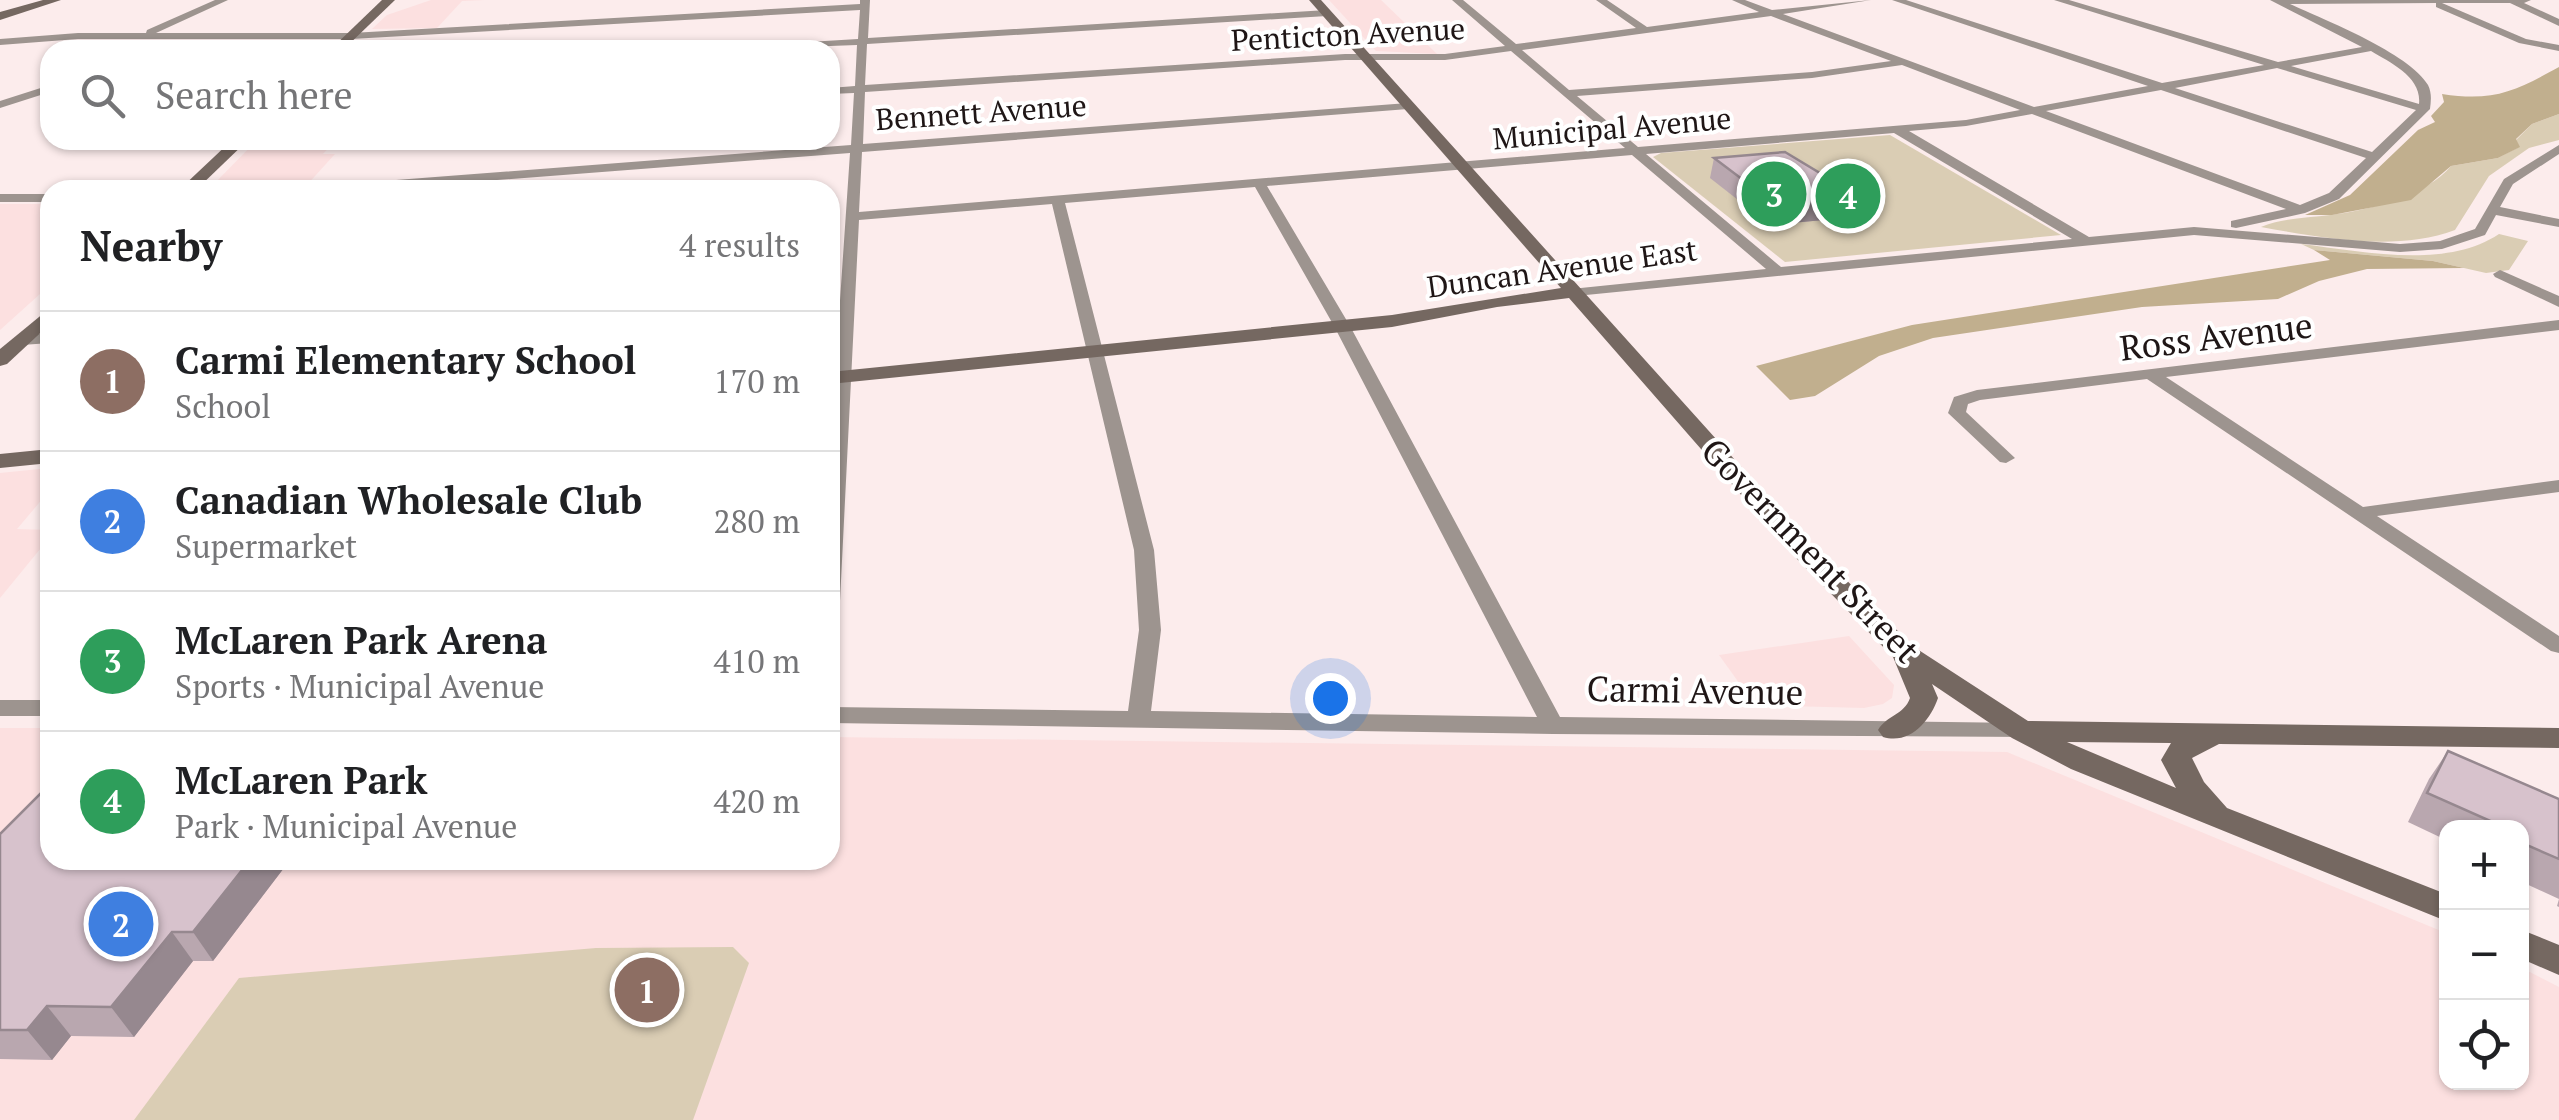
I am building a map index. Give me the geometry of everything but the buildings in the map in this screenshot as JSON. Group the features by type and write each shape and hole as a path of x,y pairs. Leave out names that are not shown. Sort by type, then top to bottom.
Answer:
{"street":[{"path":"139,36 223,0"},
{"path":"347,40 389,0"},
{"name":"Government Street","path":"1315,0 1808,556 1904,653 2022,731 2082,762 2439,905"},
{"path":"1457,0 1777,271"},
{"path":"1601,0 1645,30"},
{"path":"1737,0 2300,210"},
{"name":"Penticton Avenue","path":"840,89 1365,57 1440,57 1866,0"},
{"path":"1897,0 2375,158"},
{"path":"2059,0 2424,109"},
{"path":"2276,0 2526,0"},
{"path":"2194,230 2300,210 2334,196 2424,109 2427,98 2417,78 2371,48 2276,0"},
{"path":"2512,0 2559,23"},
{"path":"0,16 48,2"},
{"path":"2430,2 2554,48"},
{"path":"46,40 351,36 865,3 849,268 840,343"},
{"path":"840,43 1327,13"},
{"path":"156,40 164,36"},
{"path":"0,42 40,40"},
{"name":"Municipal Avenue","path":"852,217 1898,130 2035,110 2371,48"},
{"path":"1566,93 1812,75 1902,62"},
{"path":"0,105 40,92"},
{"name":"Bennett Avenue","path":"840,148 1408,106"},
{"path":"1898,130 2085,241"},
{"name":"Duncan Avenue East","path":"840,377 1342,326 1576,292 2194,230 2419,247 2470,238 2480,232 2514,176 2559,149"},
{"path":"198,180 229,150"},
{"name":"Bennett Avenue","path":"457,180 821,150"},
{"path":"1260,184 1342,326 1554,726"},
{"path":"0,198 40,198"},
{"path":"1058,200 1144,550 1150,630 1138,721"},
{"path":"2494,210 2559,223"},
{"path":"840,269 849,268"},
{"path":"2500,274 2559,302"},
{"path":"0,360 40,323"},
{"name":"Ross Avenue","path":"2006,458 1957,413 1960,401 1976,395 2559,324"},
{"path":"22,340 40,339"},
{"path":"2150,374 2559,646"},
{"path":"0,462 40,457"},
{"path":"2358,513 2559,486"},
{"path":"1893,730 1910,722 1924,698 1904,653"},
{"path":"0,708 40,708"},
{"name":"Carmi Avenue","path":"840,715 2559,738"},
{"path":"2215,734 2180,751 2176,760 2193,790 2223,819"},
{"path":"2529,947 2559,962"}],"shaded area":[{"path":"431,0 485,0 462,1 437,28 372,29 387,15"},
{"path":"1329,0 1381,0 1437,54 1376,51"},
{"path":"2559,67 2559,114 2532,124 2516,139 2520,147 2498,158 2451,166 2411,200 2332,215 2305,215 2350,195 2418,130 2435,122 2431,116 2444,102 2442,94 2476,97 2504,92"},
{"path":"2559,114 2559,140 2529,148 2489,176 2455,230 2432,237 2384,242 2334,239 2261,227 2361,210 2395,200 2427,185 2451,166 2498,158 2519,147 2516,140 2532,124"},
{"path":"1890,135 2061,235 1785,262 1653,157 1661,153"},
{"path":"247,150 327,150 323,154 335,154 311,180 218,180"},
{"path":"0,204 40,204 40,294 0,330"},
{"path":"2499,234 2528,241 2509,270 2486,273 2433,261 2314,250 2301,244 2428,255 2454,252"},
{"path":"2314,250 2433,261 2464,268 2367,269 2319,281 2278,299 2142,307 1933,338 1879,356 1815,396 1790,400 1756,366 1912,325 2330,260"},
{"path":"40,469 40,502 17,529 40,530 40,549 0,598 0,473"},
{"path":"1849,636 1894,685 1892,698 1883,704 1864,708 1755,705 1719,655"},
{"path":"0,728 40,728 40,870 840,870 840,737 2007,752 2439,930 2439,1090 2529,1090 2529,972 2559,987 2559,1120 0,1120"},
{"path":"733,947 749,963 693,1120 134,1120 239,978 596,948"}],"place":[{"name":"McLaren Park Arena","path":"1774,194"},
{"name":"McLaren Park","path":"1848,196"},
{"name":"Canadian Wholesale Club","path":"121,924"},
{"name":"Carmi Elementary School","path":"647,990"}]}
